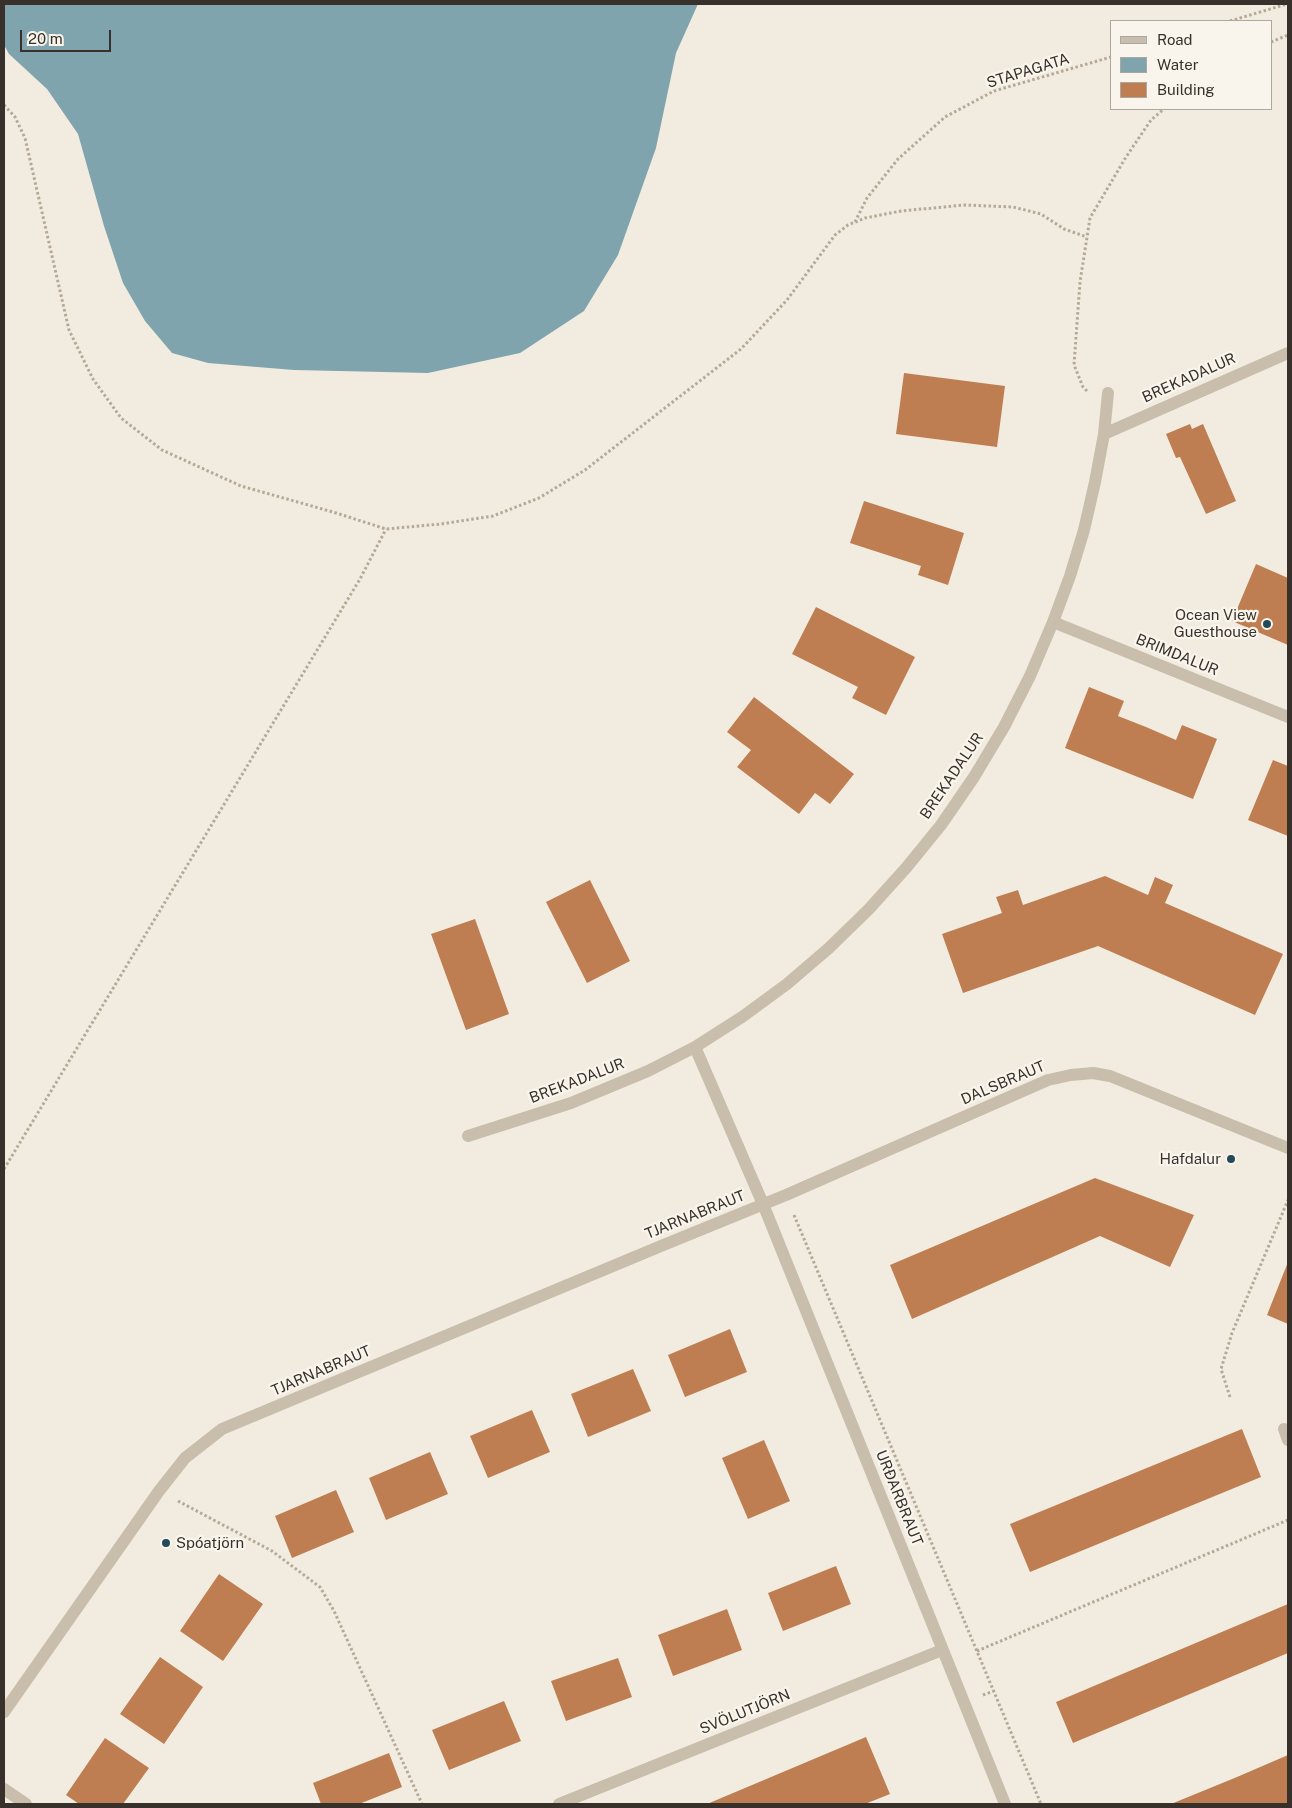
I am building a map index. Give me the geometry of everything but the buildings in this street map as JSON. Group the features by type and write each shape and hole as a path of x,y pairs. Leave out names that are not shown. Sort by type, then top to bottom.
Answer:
{"street":[{"name":"BREKADALUR","path":"1104,434 1288,353"},
{"name":"BREKADALUR","path":"468,1136 571,1103 648,1071 695,1048 742,1017 829,948 869,909 906,868 941,825 974,777 1004,727 1030,676 1053,622 1084,530 1104,434 1108,393"},
{"name":"BRIMDALUR","path":"1053,622 1288,717"},
{"path":"695,1048 763,1204"},
{"name":"DALSBRAUT","path":"763,1204 1048,1080 1078,1074 1093,1073 1110,1076 1288,1148"},
{"name":"TJARNABRAUT","path":"4,1712 121,1548 159,1491 185,1458 222,1429 763,1204"},
{"name":"URÐARBRAUT","path":"763,1204 1005,1804"},
{"name":"SVÖLUTJÖRN","path":"559,1804 942,1650"},
{"path":"4,1789 26,1804"}],"path":[{"path":"1233,20 1288,4"},
{"path":"1272,42 1288,35"},
{"name":"STAPAGATA","path":"856,222 867,198 898,159 945,117 994,91 1110,57"},
{"path":"4,105 15,117 25,138 69,330 93,379 120,418 162,450 241,486 386,529 441,524 493,516 539,498 585,470 741,349 787,300 835,235 848,225 865,218 901,211 956,206 1013,207 1041,214 1064,229 1087,237"},
{"path":"1106,411 1083,387 1074,365 1080,282 1090,218 1126,157 1151,120 1163,110"},
{"path":"4,1169 360,580 386,529"},
{"path":"786,1195 1042,1804"},
{"path":"1230,1396 1221,1369 1232,1333 1288,1200"},
{"path":"159,1491 272,1551 320,1587 334,1611 422,1804"},
{"path":"977,1651 1288,1520"}],"water":[{"path":"4,4 698,4 676,53 656,148 618,255 584,311 520,353 428,373 294,370 208,363 172,353 145,321 123,283 104,226 78,134 47,89 9,54 4,45"}],"place":[{"name":"Ocean View Guesthouse","path":"1267,624"},
{"name":"Hafdalur","path":"1231,1159"},
{"name":"Spóatjörn","path":"166,1543"}]}
